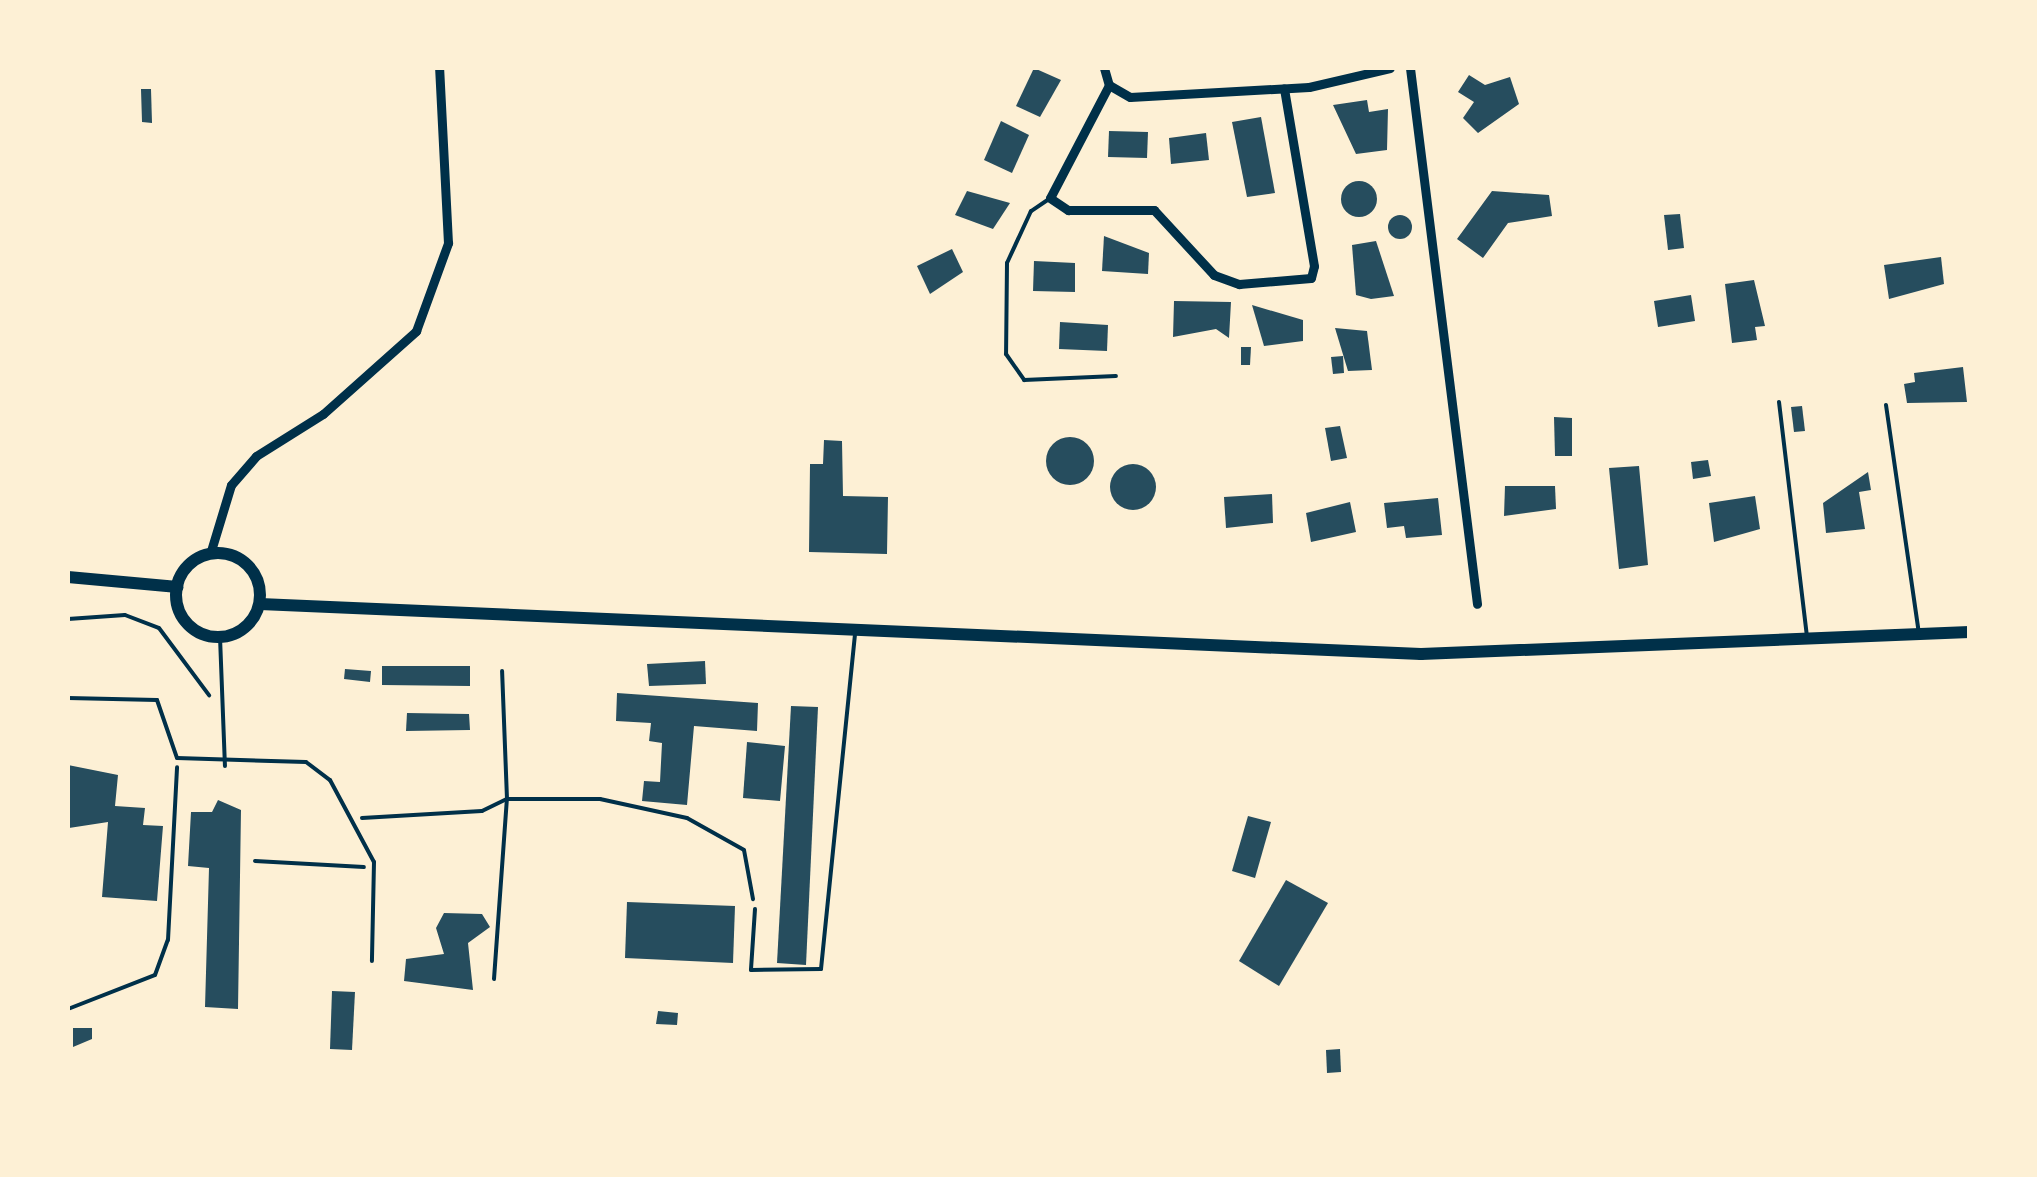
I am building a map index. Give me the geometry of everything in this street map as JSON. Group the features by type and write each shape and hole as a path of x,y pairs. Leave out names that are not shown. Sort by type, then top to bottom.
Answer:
{"main road":[{"path":"210,554 249,566 260,604 245,628 220,638 184,620 178,587 186,568 210,554"},
{"path":"68,577 178,587"},
{"path":"260,604 1436,654 1807,643 1970,632"}],"street":[{"path":"210,554 231,485 256,456 324,414 416,331 448,243 440,68"},
{"path":"1104,68 1109,84 1130,97 1266,83 1284,89 1390,68"},
{"path":"1410,68 1477,604"},
{"path":"1109,84 1050,198 1068,210 1154,210 1214,275 1239,284 1311,278 1284,89"}],"lane":[{"path":"1050,198 1031,211 1006,263 1006,354 1024,380 1116,376"},
{"path":"1779,402 1807,643"},
{"path":"1886,404 1919,636"},
{"path":"755,909 751,970 821,969 856,629"},
{"path":"220,638 225,766"},
{"path":"68,698 157,700 177,758 225,766 306,762 354,818 374,868 372,961"}],"path":[{"path":"68,619 125,615 160,628 196,667 226,730"},
{"path":"494,979 506,799 502,671"},
{"path":"68,1008 155,975 168,940 177,758"},
{"path":"354,818 482,811 506,799 600,799 687,818 744,850 755,909"},
{"path":"255,860 374,868"}],"building":[{"path":"1034,68 1061,80 1040,117 1016,106"},
{"path":"1469,75 1485,85 1510,77 1519,104 1478,133 1463,118 1474,102 1458,92"},
{"path":"141,89 151,89 152,123 142,122"},
{"path":"1367,100 1369,112 1388,109 1387,150 1356,154 1333,105"},
{"path":"1261,117 1275,193 1247,197 1232,122"},
{"path":"1001,121 1029,135 1012,173 984,160"},
{"path":"1109,131 1148,132 1147,158 1108,157"},
{"path":"1206,133 1209,160 1171,164 1169,138"},
{"path":"1359,181 1371,187 1377,199 1371,211 1359,217 1347,211 1341,199 1347,187"},
{"path":"967,191 1010,203 993,229 955,215"},
{"path":"1492,191 1549,195 1552,216 1508,223 1483,258 1457,239"},
{"path":"1680,214 1684,248 1668,250 1664,215"},
{"path":"1400,215 1409,218 1409,236 1400,239 1391,236 1388,227 1391,218"},
{"path":"1104,236 1149,253 1148,274 1102,271"},
{"path":"1376,241 1394,296 1371,299 1356,295 1352,245"},
{"path":"952,249 963,272 930,294 917,266"},
{"path":"1941,257 1944,284 1889,299 1884,265"},
{"path":"1034,261 1075,263 1075,292 1033,291"},
{"path":"1754,280 1765,326 1755,327 1757,340 1732,343 1725,284"},
{"path":"1691,295 1695,321 1658,327 1654,301"},
{"path":"1174,301 1231,302 1229,338 1216,329 1173,337"},
{"path":"1252,305 1303,320 1303,341 1264,346"},
{"path":"1060,322 1108,325 1107,351 1059,349"},
{"path":"1335,328 1367,331 1372,370 1348,371"},
{"path":"1241,347 1251,347 1250,365 1241,365"},
{"path":"1343,356 1344,373 1333,374 1331,357"},
{"path":"1963,367 1967,402 1907,403 1904,384 1915,382 1914,373"},
{"path":"1802,406 1805,431 1794,432 1791,407"},
{"path":"1554,417 1572,418 1572,456 1555,456"},
{"path":"1340,426 1347,458 1331,461 1325,428"},
{"path":"1070,437 1087,444 1094,461 1087,478 1070,485 1053,478 1046,461 1053,444"},
{"path":"824,440 842,441 843,496 888,497 887,554 809,552 810,464 823,464"},
{"path":"1708,460 1711,476 1693,479 1691,462"},
{"path":"1133,464 1149,471 1156,487 1149,503 1133,510 1117,503 1110,487 1117,471"},
{"path":"1639,466 1648,565 1619,569 1609,468"},
{"path":"1868,472 1871,490 1859,492 1865,529 1826,533 1823,503"},
{"path":"1505,486 1555,486 1556,509 1504,516"},
{"path":"1272,494 1273,523 1226,528 1224,497"},
{"path":"1755,496 1760,529 1714,542 1709,503"},
{"path":"1438,498 1442,535 1406,538 1404,526 1387,528 1384,503"},
{"path":"1350,502 1356,532 1311,542 1306,513"},
{"path":"705,661 706,684 649,686 647,664"},
{"path":"382,666 470,666 470,686 382,685"},
{"path":"345,669 371,671 370,682 344,679"},
{"path":"617,693 758,703 757,731 694,726 687,805 642,801 644,781 660,782 662,743 649,741 651,723 616,721"},
{"path":"791,706 818,707 806,965 777,963"},
{"path":"407,713 469,714 470,730 406,731"},
{"path":"747,742 785,746 780,801 743,798"},
{"path":"68,765 118,775 115,806 145,808 143,825 163,826 157,901 102,897 108,822 69,828"},
{"path":"218,800 241,810 238,1009 205,1007 209,868 188,866 191,812 212,812"},
{"path":"1248,816 1271,822 1255,878 1232,871"},
{"path":"1286,880 1328,903 1279,986 1239,961"},
{"path":"627,902 735,906 733,963 625,958"},
{"path":"444,913 482,914 490,927 468,943 473,990 404,981 406,959 444,954 436,928"},
{"path":"332,991 355,992 352,1050 330,1049"},
{"path":"658,1011 678,1013 677,1025 656,1024"},
{"path":"73,1028 92,1028 92,1039 73,1047"},
{"path":"1340,1049 1341,1072 1327,1073 1326,1050"}]}
